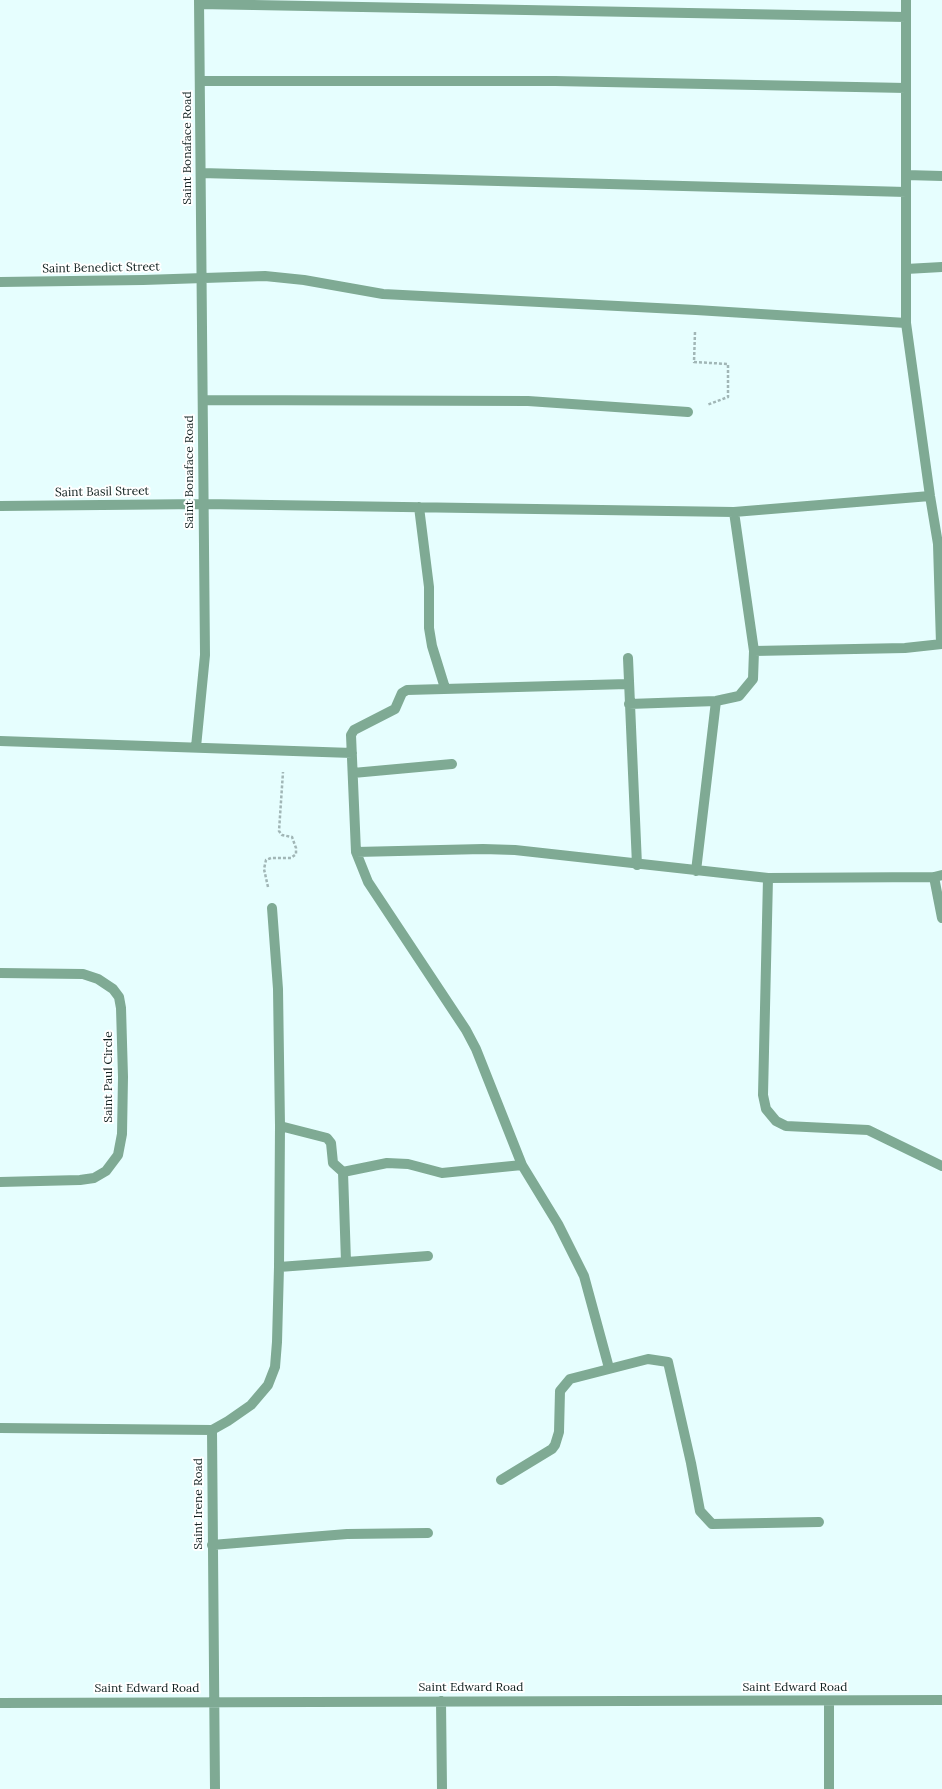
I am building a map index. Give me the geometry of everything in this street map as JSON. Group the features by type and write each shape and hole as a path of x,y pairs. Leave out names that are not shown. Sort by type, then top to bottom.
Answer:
{"street":[{"path":"754,651 905,648 942,644 940,544 930,496 906,323 906,0"},
{"path":"200,2 906,17"},
{"name":"Saint Bonaface Road","path":"196,748 205,655 200,2"},
{"path":"201,81 555,81 906,88"},
{"path":"201,174 906,192"},
{"path":"906,175 942,176"},
{"path":"906,269 942,267"},
{"name":"Saint Benedict Street","path":"0,282 202,279 265,276 304,280 383,294 696,310 906,323"},
{"path":"203,400 528,401 688,412"},
{"name":"Saint Basil Street","path":"0,506 204,504 734,512 930,496"},
{"path":"419,507 429,587 429,628 432,646 444,688"},
{"path":"629,704 716,701 739,696 753,679 754,651 734,512"},
{"path":"628,658 628,684 638,865"},
{"path":"609,1368 584,1276 558,1224 522,1165 476,1049 466,1030 368,882 356,852 352,735 354,730 395,709 404,691 444,688 628,684"},
{"path":"696,871 716,701"},
{"path":"0,741 352,753"},
{"path":"353,773 452,764"},
{"path":"356,852 483,849 515,850 638,865 768,878 938,876 942,918"},
{"path":"768,878 763,1095 766,1109 776,1121 786,1126 868,1130 942,1166"},
{"path":"0,1428 212,1430 251,1405 268,1385 275,1367 279,1267 280,1126 278,989 272,908"},
{"name":"Saint Paul Circle","path":"0,973 83,974 98,979 113,989 119,997 121,1008 123,1077 122,1134 118,1155 106,1171 94,1178 80,1180 0,1182"},
{"path":"280,1126 327,1138 331,1143 333,1163 343,1172 346,1262"},
{"path":"343,1172 387,1163 408,1164 442,1173 522,1165"},
{"path":"279,1267 428,1256"},
{"path":"501,1480 552,1449 555,1445 558,1432 560,1391 570,1379 648,1359 668,1362 691,1462 700,1511 712,1524 819,1522"},
{"name":"Saint Irene Road","path":"212,1430 215,1789"},
{"path":"212,1544 346,1534 428,1534"},
{"name":"Saint Edward Road","path":"0,1703 942,1700"},
{"path":"441,1701 442,1789"},
{"path":"829,1701 829,1789"}],"path":[{"path":"688,412 728,397 728,364 694,362 696,310"},
{"path":"272,908 264,869 266,860 271,858 291,858 296,854 296,848 292,837 282,835 279,831 285,750"}]}
